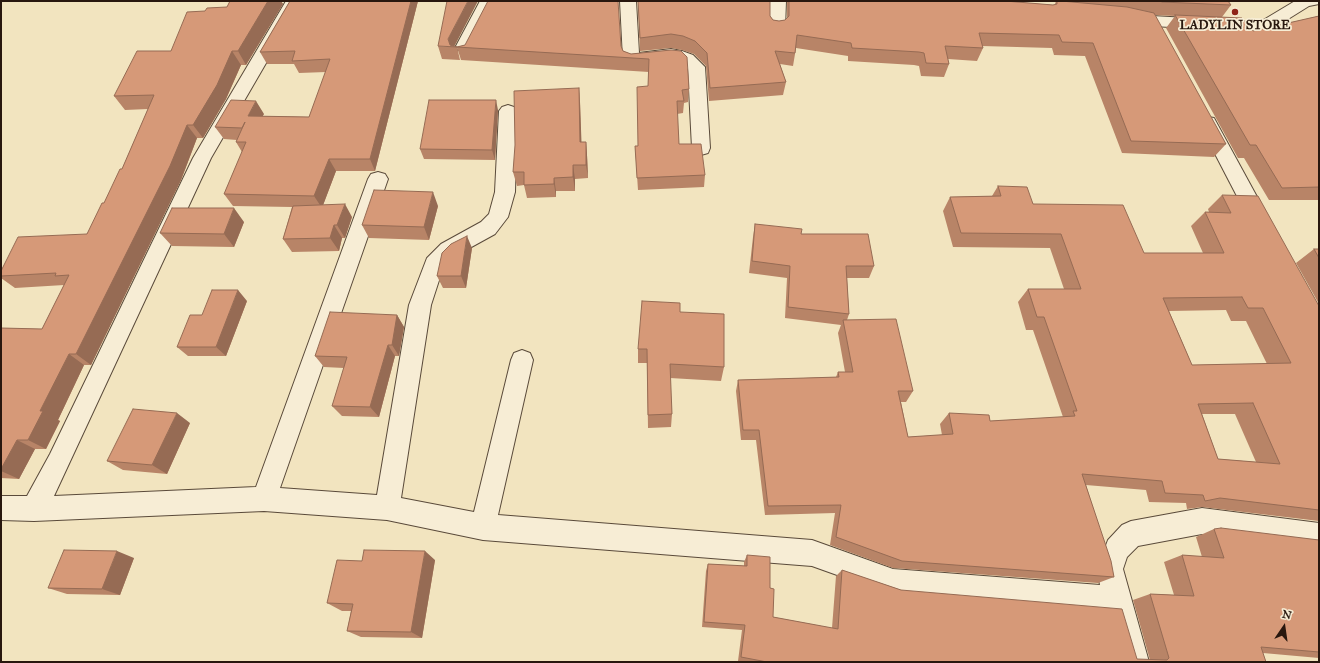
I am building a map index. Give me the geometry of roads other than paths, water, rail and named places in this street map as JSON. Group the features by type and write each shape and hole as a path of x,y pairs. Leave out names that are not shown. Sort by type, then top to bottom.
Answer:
{"street":[{"path":"34,510 59,462 202,158 294,1"},
{"path":"461,53 488,1"},
{"path":"628,1 631,58 671,55 687,59 696,67 701,148"},
{"path":"777,28 778,1"},
{"path":"1163,39 1145,19 1263,27 1305,2 1313,1"},
{"path":"1199,106 1268,235"},
{"path":"387,508 420,305 434,264 448,250 488,228 498,217 505,192 508,111"},
{"path":"264,499 378,179"},
{"path":"482,527 522,360"},
{"path":"1,508 34,510 264,499 387,508 482,527 812,553 893,582 1117,600"},
{"path":"1135,662 1117,600 1110,569 1117,549 1131,534 1202,522 1319,536"}],"place":[{"name":"LADYLIN STORE","path":"1235,12"}]}
